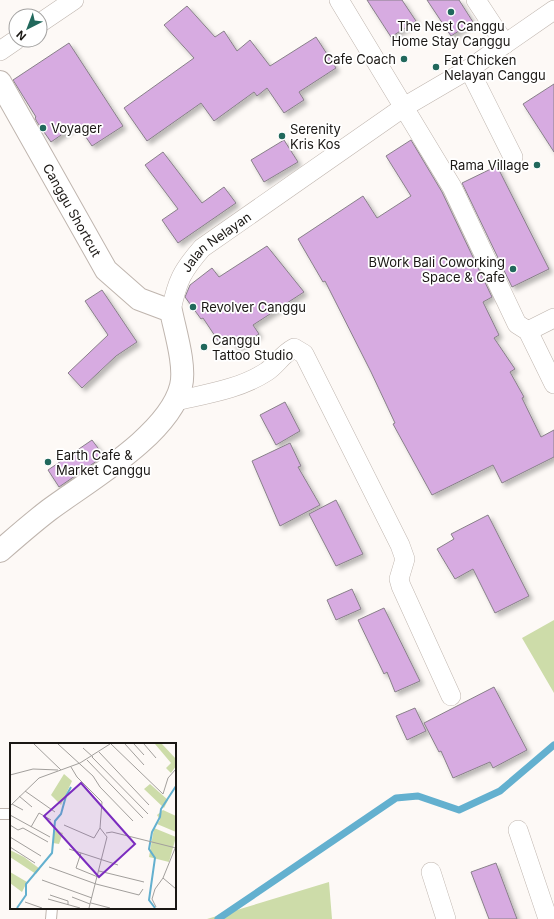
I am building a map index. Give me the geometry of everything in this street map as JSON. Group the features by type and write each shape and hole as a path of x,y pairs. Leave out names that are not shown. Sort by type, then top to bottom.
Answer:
{"street":[{"path":"48,18 74,0"},
{"path":"339,0 452,187 517,324 528,331 554,384"},
{"path":"476,0 505,44"},
{"name":"Jalan Nelayan","path":"0,551 47,511 124,456 158,425 176,401 181,384 181,367 171,311 177,284 187,266 202,248 404,108 469,68 554,10"},
{"path":"469,68 513,157"},
{"name":"Canggu Shortcut","path":"0,82 106,270 139,299 171,311"},
{"path":"528,331 554,318"},
{"path":"176,401 245,383 268,371 284,353 294,348 304,354 400,545 405,559 399,579 401,586 451,696"},
{"path":"518,830 548,919"},
{"path":"432,872 446,919"}],"lane":[{"path":"51,919 52,909"}],"green space":[{"path":"554,620 554,693 522,638"},
{"path":"329,882 332,919 207,919"}],"building":[{"path":"367,0 402,0 416,21 391,37"},
{"name":"The Nest Canggu Home Stay Canggu","path":"427,0 459,0 473,22 451,36"},
{"path":"187,6 215,37 224,31 237,51 250,40 270,66 316,37 336,68 299,92 304,100 284,113 267,88 257,96 254,92 214,121 201,103 147,141 124,108 194,58 164,25"},
{"path":"69,43 123,126 92,146 77,124 51,142 37,122 36,117 13,80"},
{"path":"554,84 554,152 523,104"},
{"path":"284,140 298,162 264,182 251,160"},
{"path":"411,140 442,192 492,297 483,302 499,335 494,338 515,369 510,372 524,397 522,398 541,437 554,430 554,457 502,483 493,465 432,495 393,424 395,423 371,372 325,281 323,282 298,239 363,196 377,218 411,196 386,156"},
{"path":"163,152 202,203 224,187 236,203 178,243 162,220 178,209 145,165"},
{"path":"497,166 549,269 512,287 462,183"},
{"path":"267,246 304,292 253,325 259,334 237,348 228,336 219,342 203,318 201,319 185,297 190,285 212,268 219,277"},
{"path":"102,290 137,342 116,356 82,388 68,373 108,335 85,301"},
{"path":"285,402 300,431 276,445 260,415"},
{"path":"92,440 104,456 59,487 48,470"},
{"path":"290,443 301,466 298,467 320,505 280,526 252,461"},
{"path":"336,500 363,554 336,566 309,514"},
{"path":"488,515 529,596 495,613 473,569 455,579 437,549 454,539 451,534"},
{"path":"352,589 361,609 336,620 327,600"},
{"path":"384,608 420,681 395,692 387,672 384,674 358,620"},
{"path":"494,687 527,750 493,768 490,762 453,778 441,751 439,752 424,723"},
{"path":"415,708 426,731 407,740 396,716"},
{"path":"496,863 517,919 489,919 471,872"}],"waterway":[{"path":"218,919 396,798 418,796 459,810 500,791 554,745"}],"place":[{"name":"The Nest Canggu Home Stay Canggu","path":"451,12"},
{"name":"Cafe Coach","path":"404,59"},
{"name":"Fat Chicken Nelayan Canggu","path":"436,67"},
{"name":"Voyager","path":"43,128"},
{"name":"Serenity Kris Kos","path":"282,136"},
{"name":"Rama Village","path":"537,165"},
{"name":"BWork Bali Coworking Space & Cafe","path":"513,269"},
{"name":"Revolver Canggu","path":"193,307"},
{"name":"Canggu Tattoo Studio","path":"204,347"},
{"name":"Earth Cafe & Market Canggu","path":"48,462"}]}
